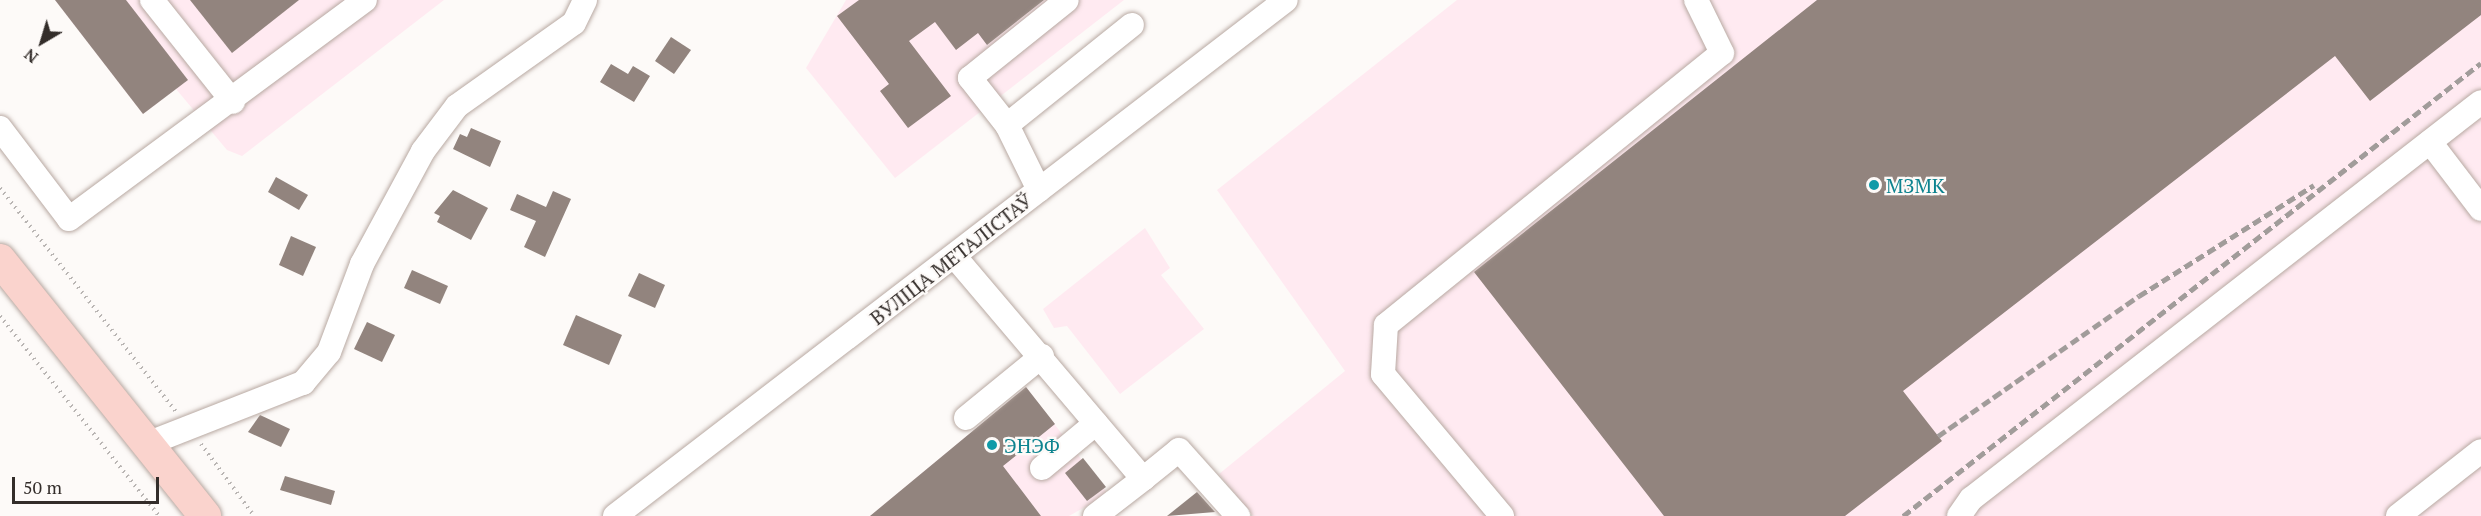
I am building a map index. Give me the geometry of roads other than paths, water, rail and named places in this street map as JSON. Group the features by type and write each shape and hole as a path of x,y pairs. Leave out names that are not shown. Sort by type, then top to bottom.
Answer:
{"main road":[{"path":"0,260 205,516"}],"street":[{"path":"152,0 233,102"},
{"path":"0,128 69,219 202,119 233,102 365,0"},
{"path":"147,444 187,426 303,383 329,352 362,264 423,151 457,106 574,22 585,0"},
{"path":"1039,190 1007,125 970,78 1067,0"},
{"name":"ВУЛІЦА МЕТАЛІСТАЎ","path":"615,516 955,257 1286,0"},
{"path":"1502,516 1383,374 1386,325 1722,52 1696,0"},
{"path":"1007,125 1132,25"},
{"path":"1959,516 1971,499 2481,102"},
{"path":"2430,142 2481,209"},
{"path":"955,257 1042,356 1143,478"},
{"path":"966,418 1042,356"},
{"path":"1042,468 1096,423"},
{"path":"1095,516 1179,450 1238,516"},
{"path":"2398,516 2481,451"}],"railway":[{"path":"1903,516 2481,63"},
{"path":"1938,436 2139,296 2314,185"}],"place":[{"name":"МЗМК","path":"1874,185"},
{"name":"ЭНЭФ","path":"992,445"}]}
